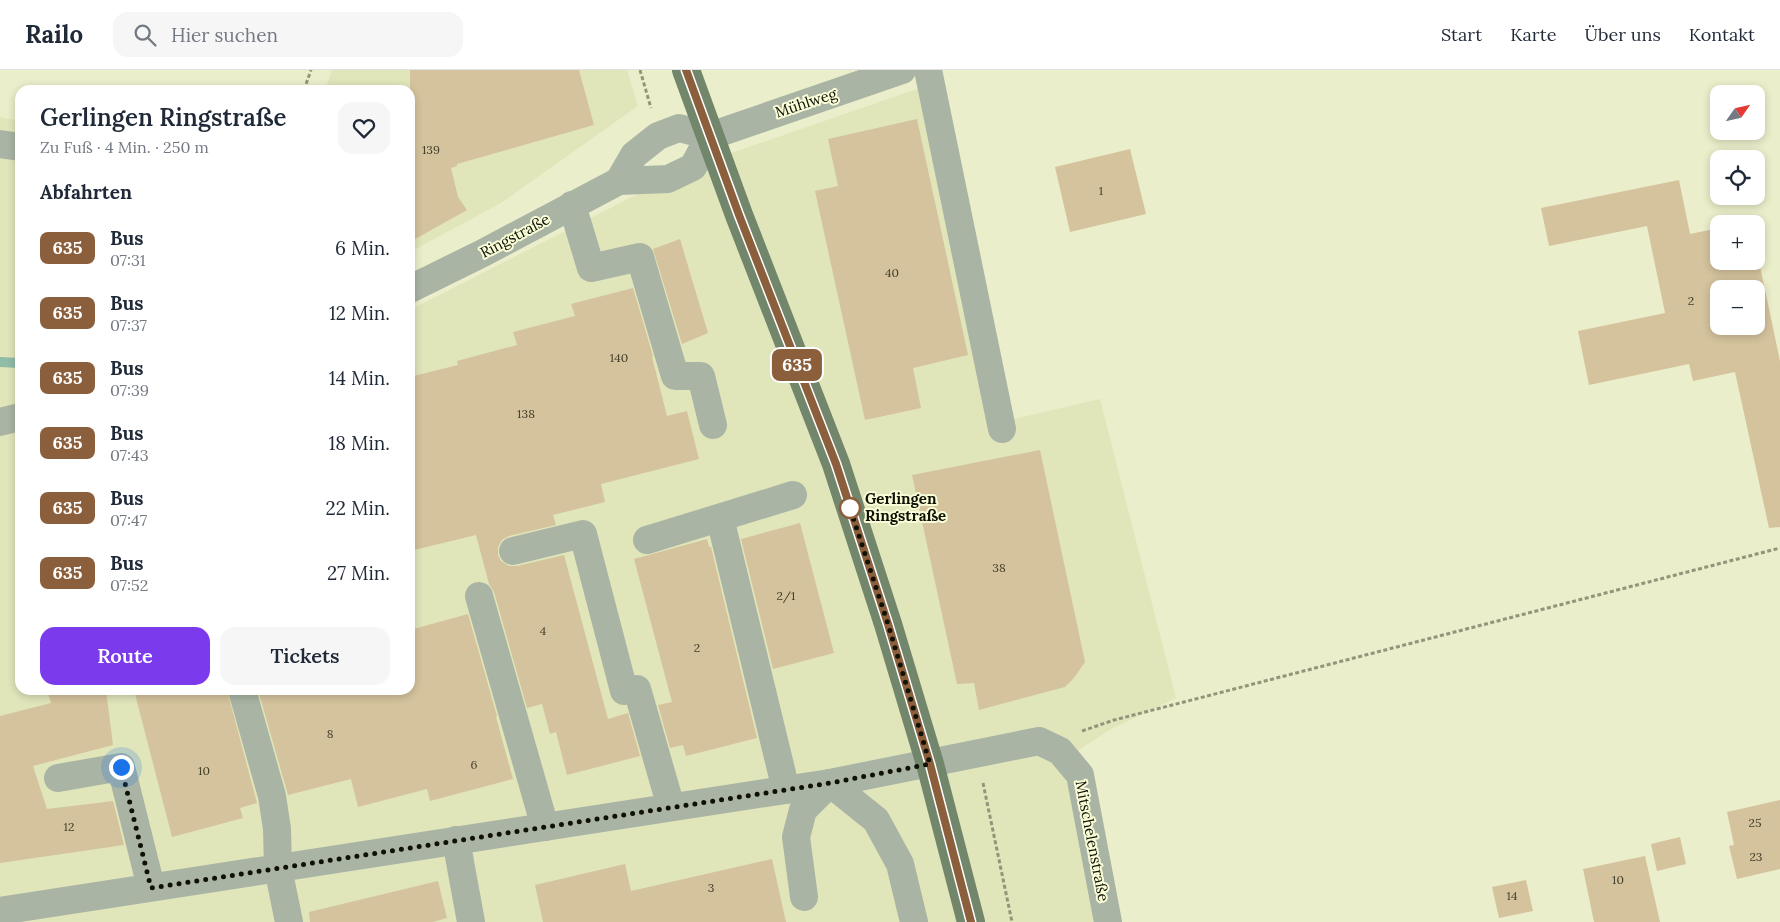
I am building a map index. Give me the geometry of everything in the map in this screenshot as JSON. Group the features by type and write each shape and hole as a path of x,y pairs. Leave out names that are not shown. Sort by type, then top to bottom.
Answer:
{"main road":[{"path":"686,70 739,215 836,464 888,624 930,764 971,922"}],"street":[{"name":"Mühlweg","path":"710,136 902,70"},
{"path":"928,70 1002,429"},
{"path":"619,181 634,155 658,136 679,128 710,136"},
{"name":"Ringstraße","path":"415,287 619,181 668,179 685,171 693,166 710,136"},
{"path":"0,144 15,146"},
{"path":"572,205 591,268 640,257 675,376 701,376 713,424"},
{"path":"0,422 15,418"},
{"path":"647,540 793,495"},
{"path":"720,518 786,790"},
{"path":"513,551 583,534 624,691 637,689 671,807"},
{"path":"479,596 546,826"},
{"path":"243,695 272,796 277,829 278,868 289,922"},
{"name":"Mitschelenstraße","path":"0,911 830,783 1038,741 1060,751 1080,775 1108,922"},
{"path":"58,778 121,767 151,888"},
{"path":"804,897 796,837 804,810 830,783 876,820 900,864 914,922"},
{"path":"456,840 471,922"}],"path":[{"path":"306,85 311,70"},
{"path":"1077,732 1114,720 1780,548"},
{"path":"976,754 1012,922"}],"shaded area":[{"path":"332,70 627,70 638,106 501,203 415,249 415,85 327,85"},
{"path":"940,81 1010,420 1100,399 1176,698 1111,729 1074,753 1108,922 0,922 0,117 15,120 15,695 415,695 415,307 691,167"}],"building":[{"path":"410,70 579,70 594,125 457,164 457,166 451,168 458,197 467,210 415,239 415,85 410,85"},
{"path":"917,119 968,355 913,368 921,408 865,420 815,191 838,186 828,139"},
{"path":"1130,149 1146,214 1070,232 1055,167"},
{"path":"1679,180 1690,234 1710,230 1710,270 1761,270 1763,280 1710,280 1710,335 1765,335 1765,290 1780,361 1780,527 1769,528 1735,372 1693,381 1689,364 1589,385 1578,331 1665,313 1647,226 1549,246 1541,208"},
{"path":"680,239 708,333 682,344 653,249"},
{"path":"633,288 653,356 667,416 687,411 699,459 601,484 605,502 553,515 556,525 509,536 502,540 498,547 498,555 501,561 509,566 517,566 564,555 608,719 628,713 640,756 567,775 556,732 550,734 542,704 527,708 476,535 415,550 415,376 458,365 457,361 517,345 513,332 575,316 571,304"},
{"path":"1040,450 1085,662 1065,687 979,710 974,683 957,684 912,475"},
{"path":"800,523 834,653 773,669 741,539"},
{"path":"707,539 709,547 711,547 757,738 686,756 683,745 670,748 658,705 672,702 634,559"},
{"path":"468,614 513,779 430,801 427,789 358,807 351,779 288,795 259,695 415,695 415,629"},
{"path":"49,695 107,695 113,745 33,766 47,809 113,801 124,845 0,863 0,716 51,703"},
{"path":"135,695 228,695 257,803 240,808 243,818 172,837"},
{"path":"1780,800 1780,869 1737,879 1729,846 1734,845 1727,812"},
{"path":"1680,837 1686,864 1657,871 1651,844"},
{"path":"1645,856 1660,922 1594,922 1583,869"},
{"path":"772,859 786,922 543,922 535,885 625,864 631,891"},
{"path":"1526,880 1533,911 1499,918 1492,887"},
{"path":"438,881 447,918 433,922 310,922 309,912"}],"waterway":[{"path":"0,362 15,363"}],"bus line":[{"name":"635","path":"686,70 739,215 836,464 888,624 930,764 971,922"}],"place":[{"name":"Gerlingen Ringstraße","path":"850,508"}],"route":[{"path":"121,767 151,888 830,783 930,764 888,624 847,499 850,508"}]}
